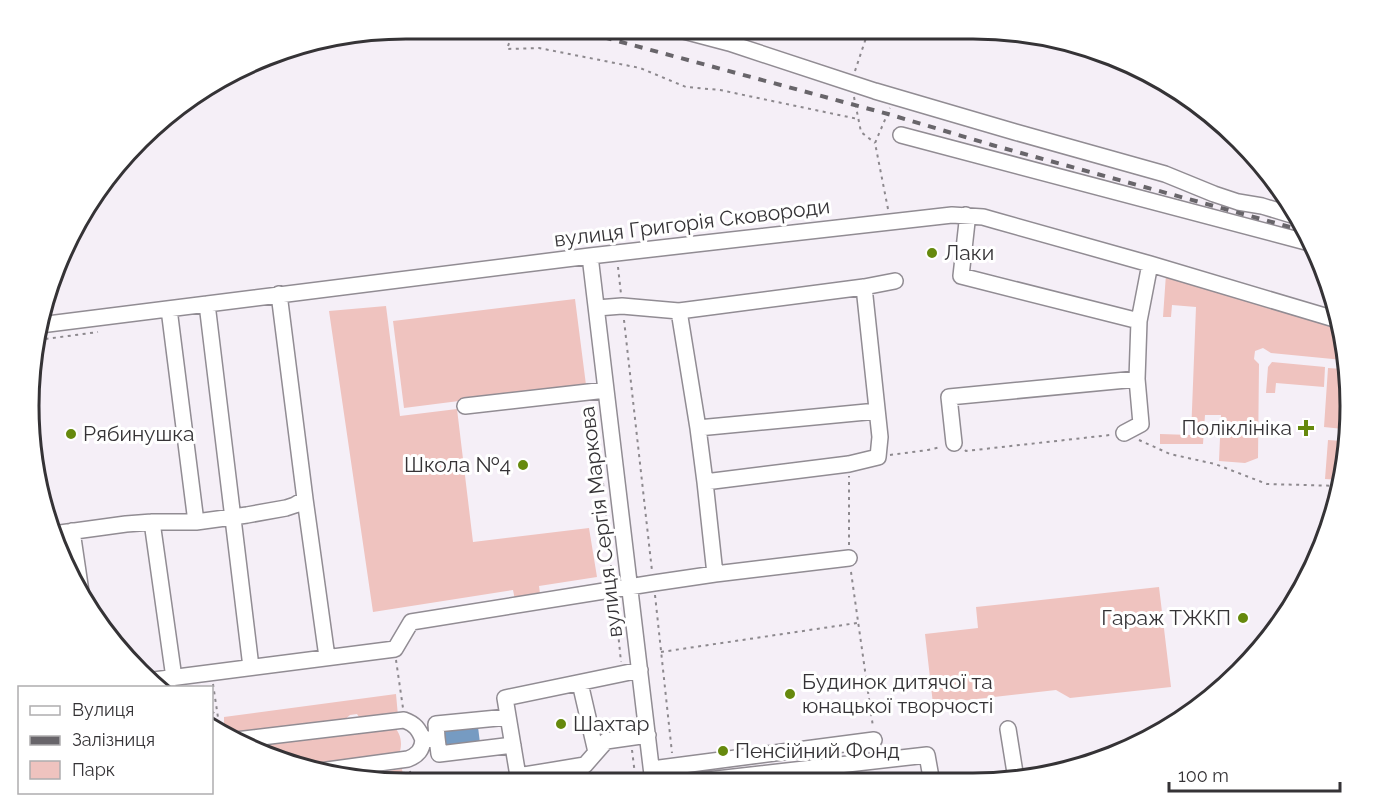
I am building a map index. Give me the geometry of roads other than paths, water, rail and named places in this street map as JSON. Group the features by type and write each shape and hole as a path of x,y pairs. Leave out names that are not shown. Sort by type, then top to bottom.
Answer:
{"street":[{"path":"714,39 896,97 1165,174 1238,202 1285,213"},
{"path":"901,135 1300,240"},
{"name":"вулиця Григорія Сковороди","path":"49,324 590,255 952,215 990,219 1329,317"},
{"path":"966,215 961,276 1139,321"},
{"name":"вулиця Сергія Маркова","path":"590,255 652,773"},
{"path":"1124,433 1141,424 1137,379 1139,321 1150,264"},
{"path":"597,308 622,306 679,311 895,281"},
{"path":"705,482 849,464 878,457 880,437 864,287"},
{"path":"279,294 327,657"},
{"path":"207,304 251,667"},
{"path":"169,309 195,522"},
{"path":"679,311 698,428 715,574"},
{"path":"954,443 948,397 1137,379"},
{"path":"465,406 606,390"},
{"path":"698,428 877,411"},
{"path":"62,533 152,522 195,522 232,517 286,508 305,499"},
{"path":"152,522 174,678"},
{"path":"72,531 78,569"},
{"path":"161,679 395,649 411,622 715,574 849,558"},
{"path":"518,773 505,698 640,670"},
{"path":"580,683 596,752"},
{"path":"344,768 415,757 430,739 436,724 508,717"},
{"path":"251,738 405,720 430,739 439,754 513,745"},
{"path":"1008,729 1015,771"},
{"path":"536,773 585,765 606,741 648,735"},
{"path":"659,773 674,766 874,740"},
{"path":"765,773 927,754 930,773"}],"water":[{"path":"478,727 480,743 446,747 444,731"}],"railway":[{"path":"610,39 1294,228"}],"place":[{"name":"Лаки","path":"932,253"},
{"name":"Поліклініка","path":"1306,428"},
{"name":"Рябинушка","path":"71,434"},
{"name":"Школа №4","path":"523,465"},
{"name":"Гараж ТЖКП","path":"1243,618"},
{"name":"Будинок дитячої та юнацької творчості","path":"790,694"},
{"name":"Шахтар","path":"561,724"},
{"name":"Пенсійний Фонд","path":"723,751"}]}
